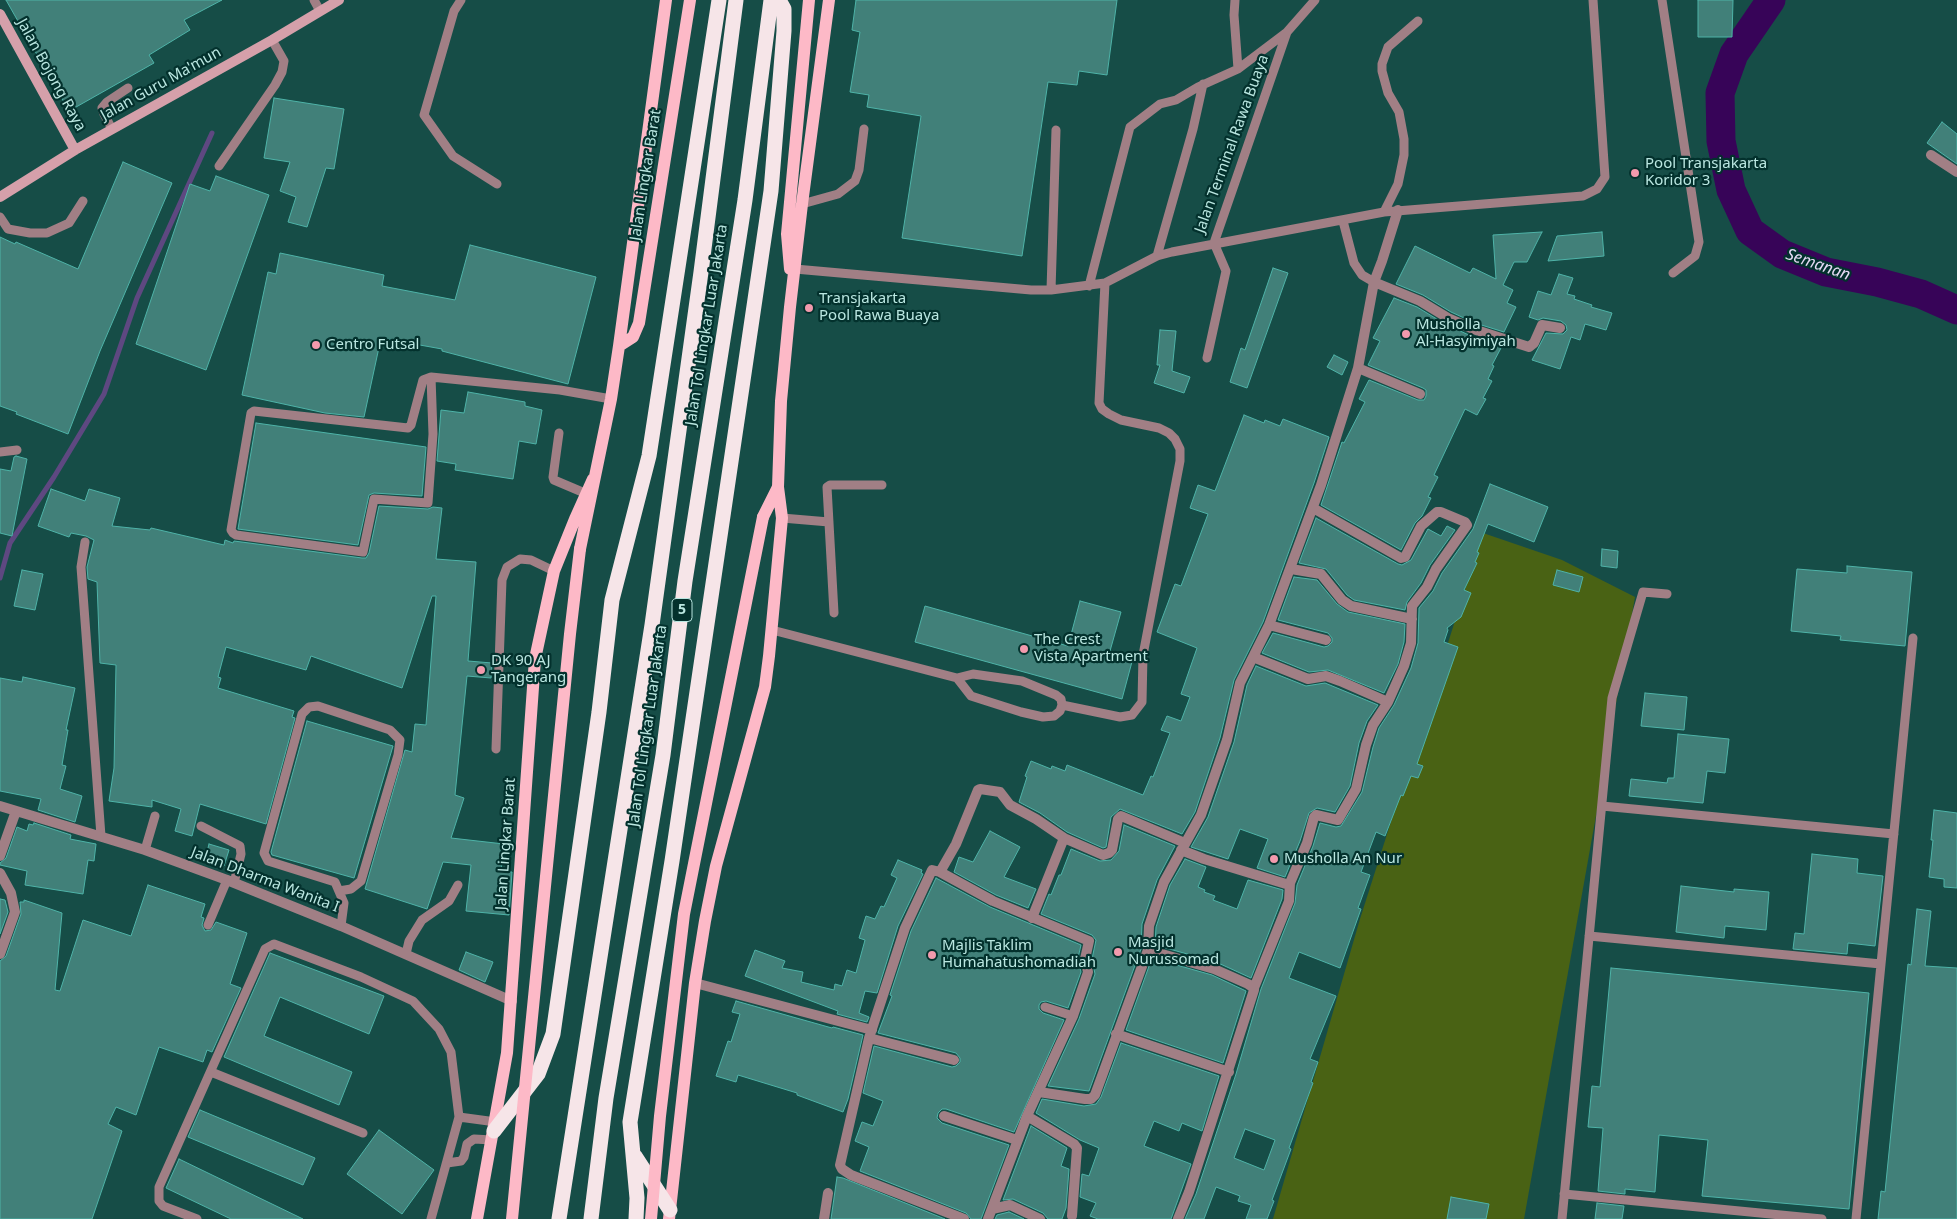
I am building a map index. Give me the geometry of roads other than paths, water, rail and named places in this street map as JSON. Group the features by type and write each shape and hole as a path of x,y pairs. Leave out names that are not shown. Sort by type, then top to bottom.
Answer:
{"highway":[{"path":"494,1131 538,1074 553,1034 599,712 612,600 649,456 719,0"},
{"name":"Jalan Tol Lingkar Luar Jakarta","path":"559,1219 652,625 698,301 736,0"},
{"name":"Jalan Tol Lingkar Luar Jakarta","path":"591,1219 606,1098 663,755 685,582 744,200 771,0"},
{"path":"636,1219 637,1198 630,1122 678,822 771,191 784,31 784,9 780,0"},
{"path":"633,1153 670,1214"}],"main road":[{"name":"Jalan Lingkar Barat","path":"512,1219 580,549 593,479 624,343 666,0"},
{"name":"Jalan Lingkar Barat","path":"624,343 633,337 639,323 690,0"},
{"path":"794,273 789,267 787,234 809,0"},
{"path":"670,1214 695,982 716,866 765,686 782,518 778,487 781,401 802,204 830,0"},
{"name":"Jalan Lingkar Barat","path":"477,1219 507,1053 535,659 554,570 593,479"},
{"path":"651,1219 660,1116 684,914 763,517 778,487"}],"street":[{"name":"Jalan Guru Ma'mun","path":"0,197 75,150 272,40 339,0"},
{"name":"Jalan Bojong Raya","path":"0,14 75,150"},
{"path":"1931,156 1957,172"},
{"path":"1039,1092 1091,1099 1095,1095 1148,950 1149,926 1164,882 1201,815 1227,740 1240,683 1269,625 1312,508 1358,368 1374,282 1398,210"},
{"path":"1374,282 1420,302 1448,318 1473,329 1529,346 1534,343 1542,325 1560,328"},
{"path":"1358,368 1420,394"},
{"path":"1178,1219 1190,1192 1254,988 1289,901 1290,883 1307,843 1314,816 1338,820 1356,789 1373,725 1388,702 1404,666 1411,643 1412,606 1427,588 1436,569 1466,524 1441,512 1437,512 1421,526 1405,557 1401,558 1312,508"},
{"path":"1291,569 1321,574 1342,600 1352,606 1412,619"},
{"path":"1269,625 1326,640"},
{"path":"1253,657 1308,679 1326,676 1388,702"},
{"path":"940,872 956,844 980,789 1000,792 1010,805 1036,818 1064,838 1103,855 1109,854 1112,850 1118,819 1121,816 1204,859 1286,884 1290,883"},
{"name":"Jalan Dharma Wanita I","path":"0,806 145,850 230,882 341,926 512,1001"},
{"path":"0,856 16,811"},
{"path":"1032,918 1064,838"},
{"path":"964,1219 851,1176 840,1165 871,1034 905,928 932,870 940,872 993,901 1089,941 1085,959 1088,972 1073,1016 1027,1116 990,1214"},
{"path":"0,873 11,893 15,912 0,954"},
{"path":"1148,950 1214,968 1254,988"},
{"path":"695,982 954,1060"},
{"path":"1116,1034 1229,1072"},
{"path":"944,1116 1017,1140"},
{"path":"1027,1116 1074,1144 1077,1148 1075,1218"},
{"path":"824,1219 828,1193"},
{"path":"990,1214 1010,1205 1040,1219"}],"lane":[{"path":"314,0 320,11"},
{"path":"461,0 454,11 424,115 453,156 497,184"},
{"path":"1235,0 1234,15 1238,69"},
{"name":"Jalan Terminal Rawa Buaya","path":"794,273 1051,290 1105,283 1157,256 1214,243 1287,32 1315,0"},
{"path":"1207,358 1226,272 1214,243 1398,210 1583,196 1597,189 1605,177 1593,0"},
{"path":"1662,0 1699,242 1695,256 1673,273"},
{"path":"1384,212 1398,184 1404,155 1404,139 1399,112 1388,93 1382,64 1388,48 1418,21"},
{"path":"1089,286 1130,127 1160,104 1176,100 1203,84 1238,69 1287,32"},
{"path":"219,166 282,72 284,61 272,40"},
{"path":"1157,256 1193,129 1203,84"},
{"path":"112,129 102,108 107,102 128,88"},
{"path":"802,204 838,194 855,181 859,170 864,129"},
{"path":"1051,290 1056,130"},
{"path":"0,217 8,229 30,233 47,232 69,222 84,201"},
{"path":"1343,221 1354,263 1362,275 1374,282"},
{"path":"1062,705 1120,717 1132,715 1142,702 1143,655 1180,461 1180,449 1175,439 1168,433 1159,428 1121,420 1102,409 1099,403 1105,283"},
{"path":"431,377 433,434 428,503 374,499 363,552 236,535 233,533 251,414 254,411 408,428 411,425 423,380 431,377 575,393 611,399"},
{"path":"559,433 552,477 554,480 587,494"},
{"path":"0,452 17,450"},
{"path":"834,613 827,488 830,484 882,485"},
{"path":"782,518 830,522"},
{"path":"85,542 81,567 101,836"},
{"path":"496,750 502,580 507,567 520,559 531,560 554,570"},
{"path":"1562,1219 1612,698 1642,592 1667,594"},
{"path":"772,630 957,678 973,674 1022,681 1056,694 1061,699 1062,705 1060,711 1054,716 1043,717 1021,712 971,696 957,678"},
{"path":"1856,1219 1913,638"},
{"path":"339,891 351,888 361,881 398,755 400,740 390,730 318,706 309,707 302,714 264,853 268,860 331,879 335,882 344,903 341,926"},
{"path":"1602,806 1894,834"},
{"path":"145,850 155,816"},
{"path":"201,826 240,846 241,854 230,882 208,925"},
{"path":"406,954 409,941 422,920 449,901 458,885"},
{"path":"1589,936 1881,964"},
{"path":"196,1219 163,1206 159,1201 159,1186 266,949 274,944 361,977 413,1001 439,1029 451,1052 459,1117 431,1219"},
{"path":"1045,1006 1073,1016"},
{"path":"211,1072 363,1133"},
{"path":"459,1117 494,1131"},
{"path":"447,1163 461,1161 467,1144 474,1138 494,1131"},
{"path":"1564,1194 1822,1219"}],"waterway":[{"name":"Semanan","path":"1771,0 1734,54 1720,93 1721,141 1731,190 1750,231 1782,254 1826,272 1877,282 1921,294 1957,310"},
{"path":"0,578 10,543 54,477 104,394 137,298 212,133"}],"place":[{"name":"Pool Transjakarta Koridor 3","path":"1635,173"},
{"name":"Transjakarta Pool Rawa Buaya","path":"809,308"},
{"name":"Musholla Al-Hasyimiyah","path":"1406,334"},
{"name":"Centro Futsal","path":"316,345"},
{"name":"The Crest Vista Apartment","path":"1024,649"},
{"name":"DK 90 AJ Tangerang","path":"481,670"},
{"name":"Musholla An Nur","path":"1274,859"},
{"name":"Masjid Nurussomad","path":"1118,952"},
{"name":"Majlis Taklim Humahatushomadiah","path":"932,955"}]}
